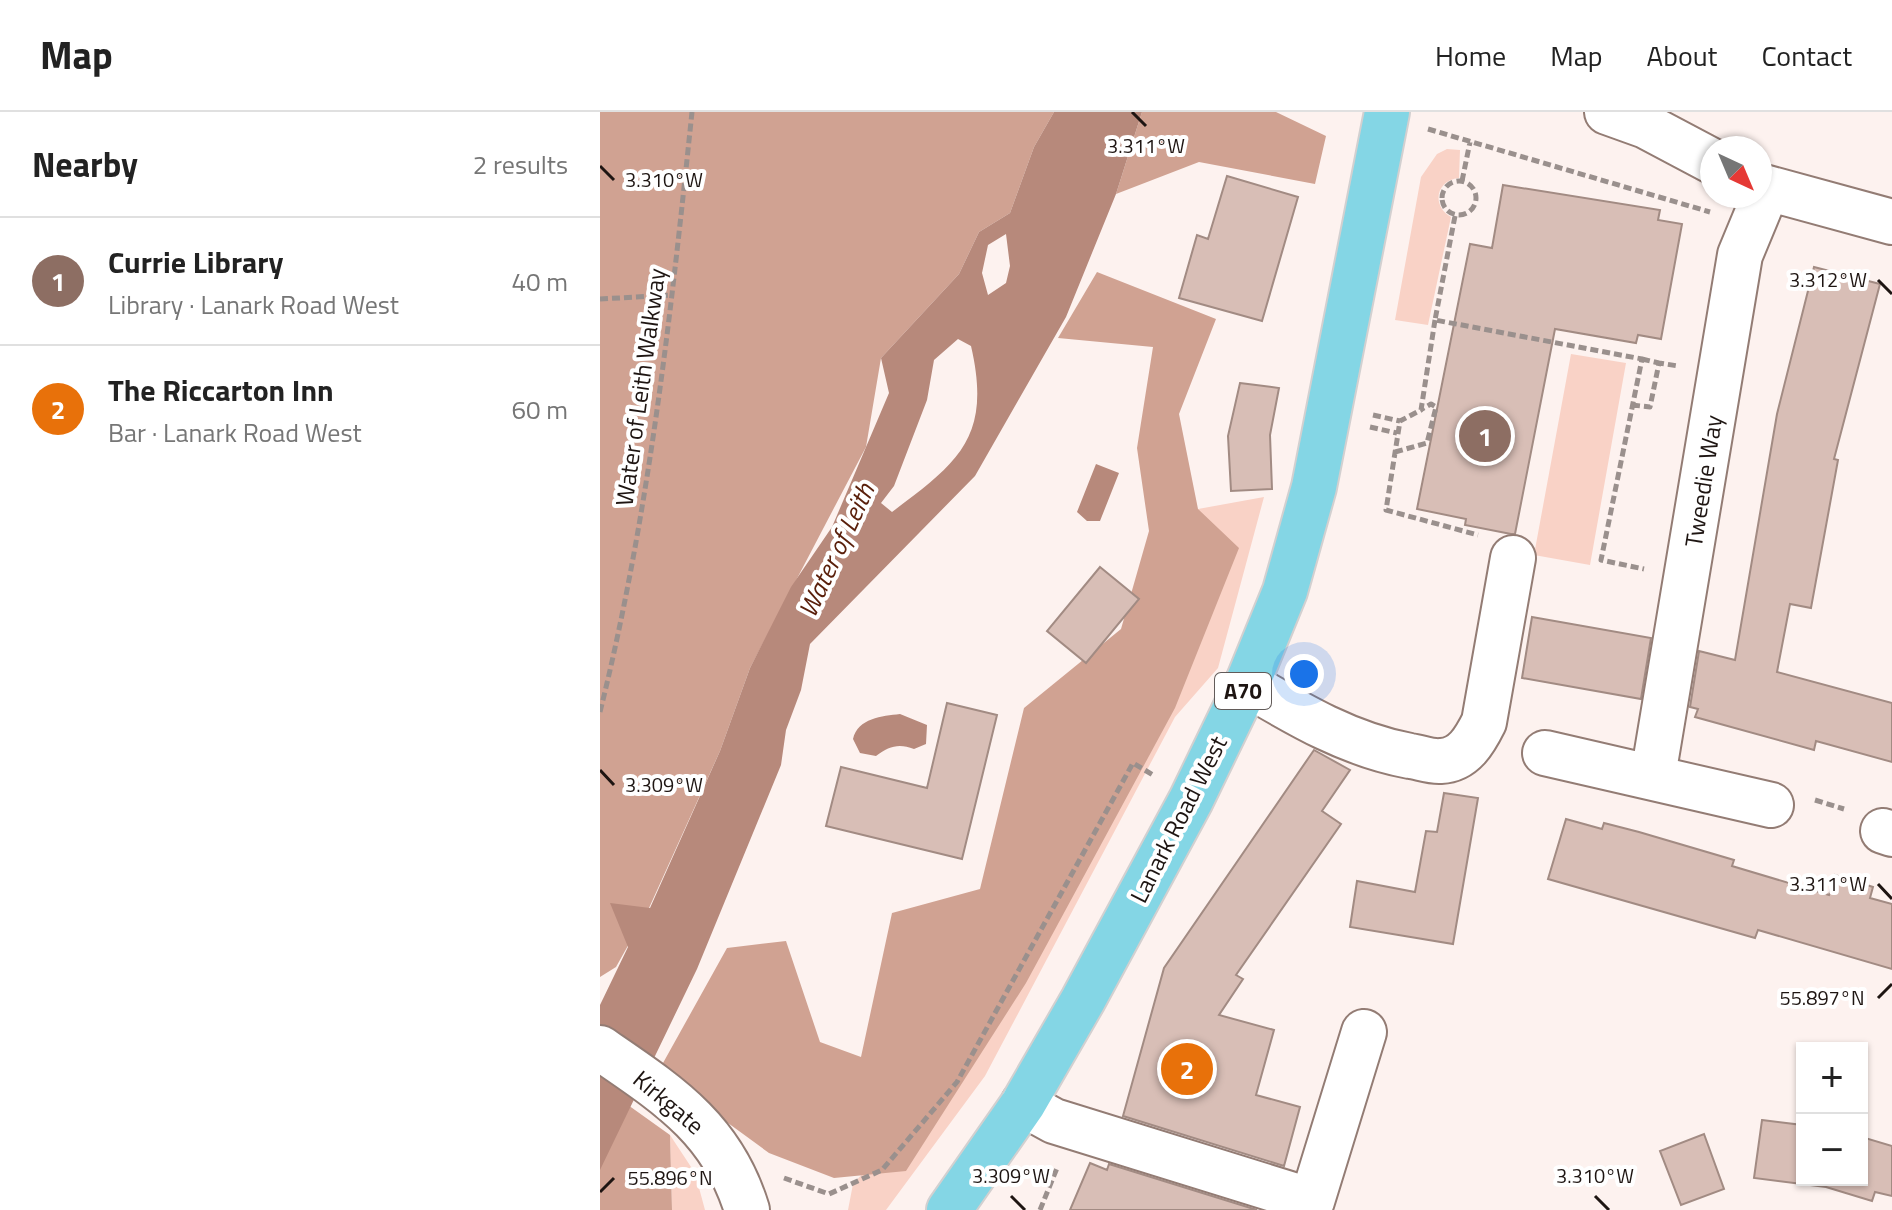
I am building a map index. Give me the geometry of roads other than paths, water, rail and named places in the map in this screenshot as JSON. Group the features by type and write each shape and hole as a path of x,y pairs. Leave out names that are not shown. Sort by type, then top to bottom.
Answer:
{"main road":[{"name":"Lanark Road West","path":"949,1210 1023,1104 1191,800 1247,684 1285,591 1314,487 1387,114"}],"street":[{"path":"1607,112 1646,126 1700,155"},
{"path":"1772,201 1892,222"},
{"name":"Tweedie Way","path":"1653,776 1740,255 1757,208"},
{"path":"1247,684 1311,722 1349,739 1391,752 1441,761 1458,755 1473,744 1484,722 1513,558"},
{"path":"1545,753 1789,802"},
{"path":"1023,1104 1054,1121 1312,1201 1364,1032"},
{"name":"Kirkgate","path":"600,1048 668,1095 704,1129 724,1154 738,1180 747,1210"}],"water":[{"name":"Water of Leith","path":"1054,112 1142,112 1116,194 1066,317 975,476 810,644 801,690 786,730 781,765 697,969 600,1170 600,1005 628,947 610,903 650,908 720,751 750,668 791,587 832,527 889,393 881,358 959,274 979,232 1010,213 1034,147","holes":["1006,234 1010,266 1006,283 988,295 982,273 988,245","958,339 971,346 977,403 973,425 952,461 936,478 892,512 881,503 894,486 927,400 934,360"]},
{"path":"1096,464 1119,473 1100,521 1087,521 1077,512"},
{"path":"900,714 927,725 926,744 914,749 894,746 876,756 860,753 853,739 865,722"}],"place":[{"name":"Currie Library","path":"1485,436"},
{"name":"The Riccarton Inn","path":"1187,1069"}]}
